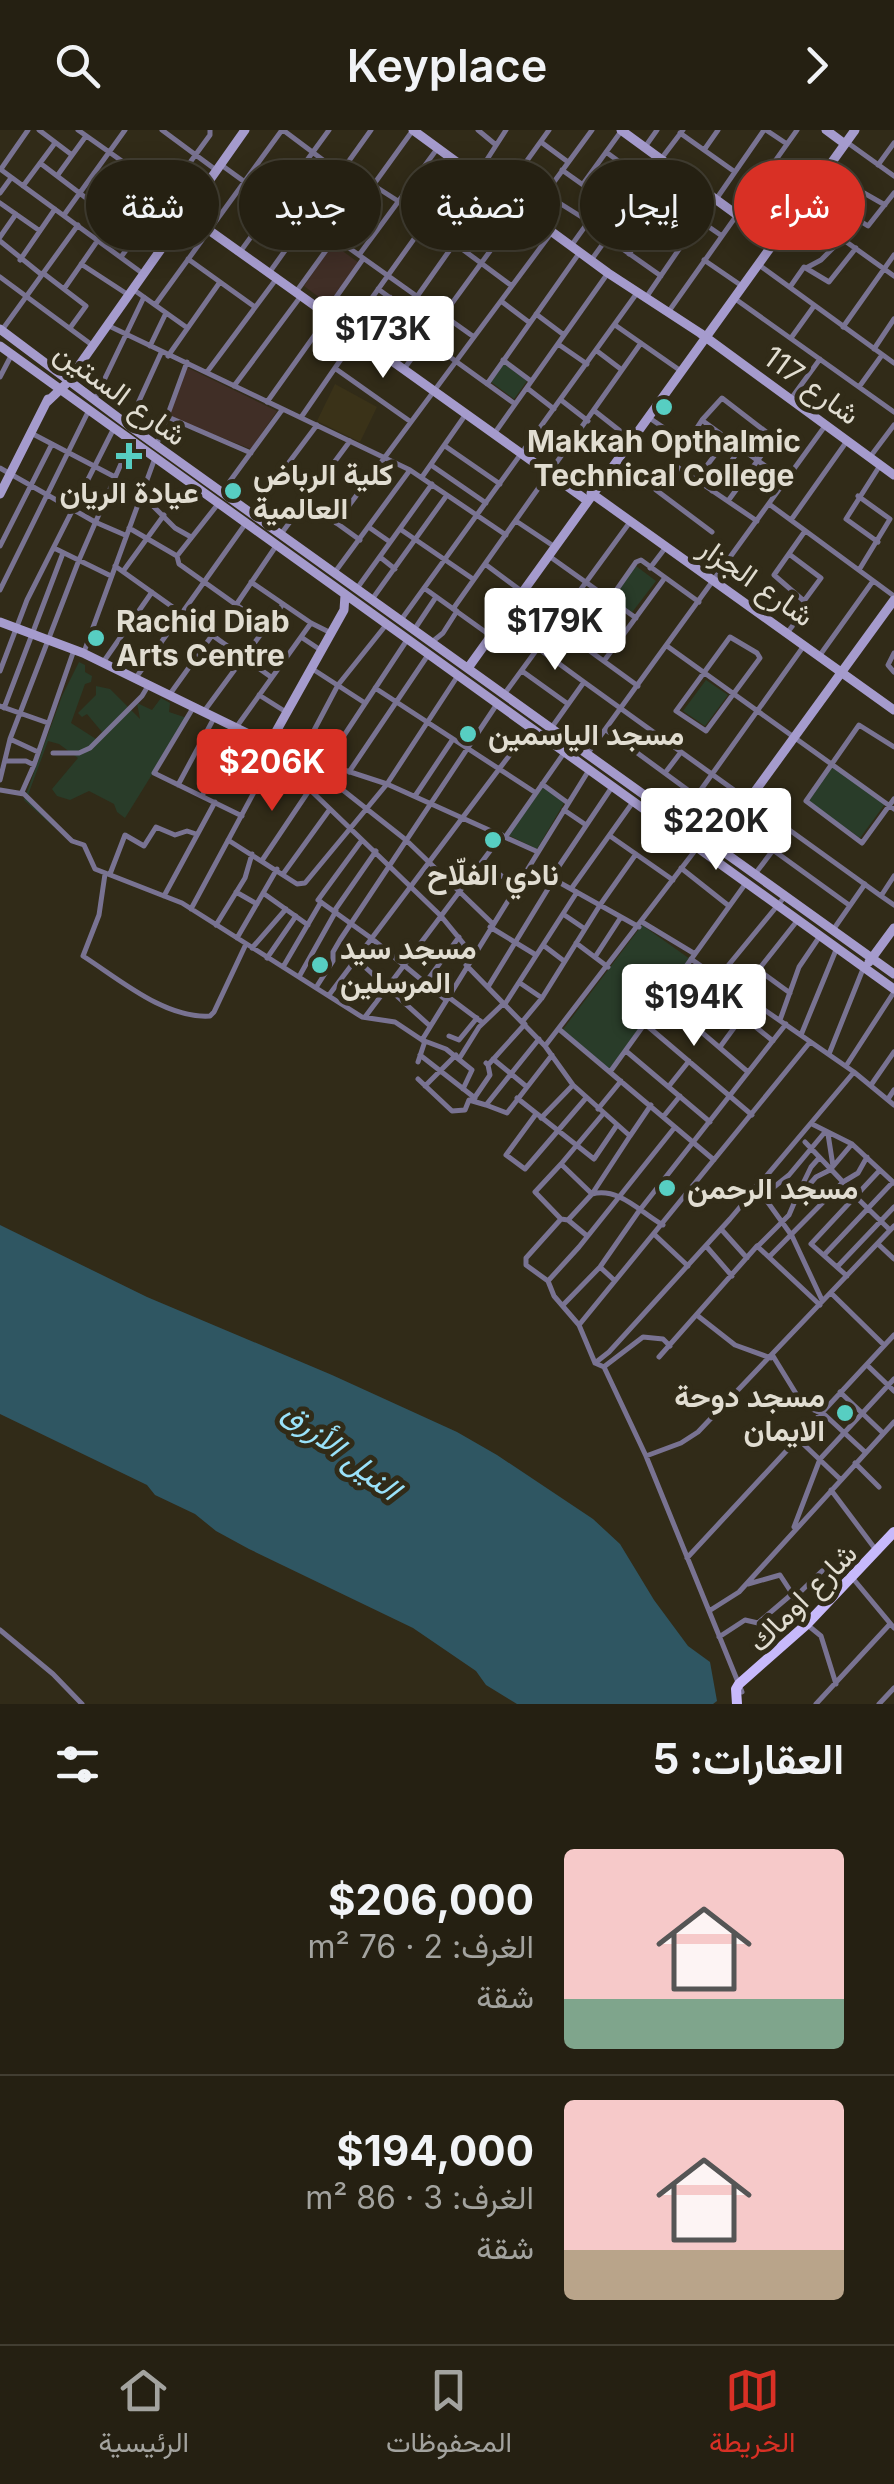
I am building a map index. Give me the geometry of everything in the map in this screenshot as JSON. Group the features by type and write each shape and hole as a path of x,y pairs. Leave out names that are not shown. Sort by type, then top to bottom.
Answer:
{"main road":[{"name":"شارع اوماك","path":"740,1695 751,1673 810,1624 894,1536"},
{"name":"شارع اوماك","path":"740,1695 855,1581 873,1556"}],"street":[{"path":"28,130 0,169 86,231"},
{"path":"39,130 72,155"},
{"path":"78,130 120,160"},
{"path":"103,160 124,130"},
{"path":"162,130 203,160"},
{"path":"191,160 210,130"},
{"path":"219,166 245,130"},
{"path":"260,160 282,130 324,160"},
{"path":"307,160 329,130"},
{"path":"349,160 371,130"},
{"path":"381,174 413,130 456,160"},
{"path":"478,130 496,145"},
{"path":"486,160 506,130"},
{"path":"526,160 549,130"},
{"path":"560,173 592,130"},
{"path":"600,160 622,130 662,159 682,132 734,171"},
{"path":"645,147 657,130"},
{"path":"704,150 718,130"},
{"path":"743,160 764,130 787,144"},
{"path":"777,160 798,130"},
{"path":"826,130 894,176"},
{"path":"832,160 852,130"},
{"path":"57,176 86,136"},
{"path":"23,186 56,142"},
{"path":"541,142 568,162"},
{"path":"830,160 844,142"},
{"path":"878,165 894,143"},
{"path":"267,402 438,147"},
{"path":"606,152 616,160"},
{"path":"40,163 86,197"},
{"path":"562,170 580,181"},
{"path":"668,312 734,219 716,199 734,173"},
{"path":"0,194 12,178"},
{"path":"64,215 86,184"},
{"path":"219,217 239,189"},
{"path":"381,190 398,202"},
{"path":"865,224 868,226 894,193"},
{"path":"865,194 885,205"},
{"path":"0,203 40,231"},
{"path":"20,260 55,209"},
{"path":"16,214 0,239 20,260 86,307 70,328"},
{"path":"78,225 0,332 432,642 464,672 505,693 552,727 585,761"},
{"path":"714,230 722,236"},
{"name":"شارع الجزار","path":"219,237 550,474 630,521 804,646 844,667"},
{"path":"560,238 704,335"},
{"path":"486,384 536,314 580,239"},
{"path":"64,289 91,250"},
{"path":"112,250 142,273"},
{"path":"121,257 126,250"},
{"path":"0,494 46,404 159,250"},
{"path":"155,304 195,250"},
{"path":"207,372 255,307 288,250"},
{"path":"234,386 327,250"},
{"path":"349,250 474,337"},
{"path":"357,336 358,314 407,250"},
{"path":"384,355 413,315 418,299 450,250"},
{"path":"462,250 512,286"},
{"path":"404,369 493,250"},
{"path":"336,523 539,250"},
{"path":"591,260 598,250"},
{"path":"623,250 660,276"},
{"path":"629,254 632,250"},
{"path":"401,620 615,325 678,250"},
{"path":"589,497 766,250"},
{"path":"228,840 297,884 305,883 386,784 678,368 767,250"},
{"path":"789,288 806,268 831,250"},
{"path":"806,268 829,282 854,250"},
{"path":"859,250 894,276"},
{"path":"844,327 894,254"},
{"path":"188,259 255,307"},
{"path":"704,260 739,284"},
{"path":"81,264 144,297 186,327"},
{"path":"758,265 894,364"},
{"path":"494,434 608,273"},
{"path":"0,277 92,345"},
{"path":"128,425 165,355 220,282"},
{"path":"378,289 433,328"},
{"path":"301,417 357,336 404,289"},
{"path":"96,399 144,297"},
{"path":"734,298 894,412"},
{"path":"501,301 530,323"},
{"path":"792,338 814,306"},
{"path":"150,348 166,313"},
{"path":"358,314 414,354"},
{"path":"536,314 564,335"},
{"path":"874,349 891,330 894,319"},
{"path":"106,324 410,470 506,535"},
{"path":"615,325 678,368"},
{"name":"شارع 117","path":"704,335 873,453 894,472"},
{"name":"شارع 117","path":"704,335 825,426 837,430 847,442 894,472"},
{"path":"425,339 515,404"},
{"path":"432,642 443,632 474,579 641,342"},
{"path":"558,344 587,364"},
{"name":"شارع الستين","path":"0,346 42,376 67,378 464,672 522,709 612,787 640,798 697,848 712,850 746,883 871,964 894,990"},
{"path":"597,351 623,370"},
{"path":"0,378 12,354"},
{"path":"860,387 882,355"},
{"path":"793,396 820,358"},
{"path":"503,360 554,410"},
{"path":"157,446 188,362"},
{"path":"335,368 411,422"},
{"path":"42,376 49,390 46,404"},
{"name":"شارع الستين","path":"67,378 90,410 154,458 428,655 464,672 496,704 564,752 585,761 640,798 837,948 894,977"},
{"path":"712,532 656,490 702,420 724,399 774,438 728,501"},
{"path":"561,400 588,420"},
{"path":"1,586 90,410"},
{"path":"222,492 282,410"},
{"path":"595,412 629,438"},
{"path":"422,477 466,414"},
{"path":"168,417 251,452"},
{"path":"648,417 686,443"},
{"path":"702,420 786,481"},
{"path":"873,453 894,424"},
{"path":"252,513 317,425"},
{"path":"552,1055 506,1114 474,1099 419,1059 430,1026 566,807 585,761 825,426"},
{"path":"0,672 27,600 114,428"},
{"path":"31,433 115,477"},
{"path":"696,480 727,439"},
{"path":"0,780 10,740 79,560 131,441"},
{"path":"281,534 350,441"},
{"path":"791,520 847,442"},
{"path":"0,546 52,444"},
{"path":"443,445 500,484"},
{"path":"712,490 740,448"},
{"path":"21,794 112,576 154,458"},
{"path":"672,464 757,521"},
{"path":"430,465 486,503"},
{"path":"878,542 846,519 880,465"},
{"path":"706,467 736,488"},
{"path":"0,468 95,522 146,539 177,556 179,564 266,626"},
{"path":"335,573 410,470"},
{"path":"357,588 432,484"},
{"path":"141,494 191,537"},
{"path":"372,599 447,495"},
{"path":"858,496 890,519 859,570"},
{"path":"306,501 360,540"},
{"path":"177,556 218,504"},
{"path":"712,850 894,598 770,504"},
{"path":"124,570 164,515"},
{"path":"516,521 586,583 636,618"},
{"path":"505,693 630,521"},
{"path":"136,679 246,524"},
{"path":"370,528 390,542"},
{"path":"400,529 474,579"},
{"path":"804,601 774,575 806,530"},
{"path":"236,604 276,546"},
{"path":"650,568 666,547"},
{"path":"54,548 112,576"},
{"path":"500,621 552,550"},
{"path":"48,722 2,707 64,552"},
{"path":"787,633 804,611 804,601 820,578 789,554"},
{"path":"380,557 395,569"},
{"path":"638,686 584,646 582,639 609,599 638,560 699,602"},
{"path":"485,564 520,590"},
{"path":"115,566 272,678"},
{"path":"604,661 665,578"},
{"path":"820,656 874,581"},
{"path":"252,582 331,633"},
{"path":"424,588 490,635"},
{"path":"102,663 153,591"},
{"path":"344,594 344,610 269,739 274,755 441,916 488,987 539,1039 586,1098 630,1136"},
{"path":"414,630 436,597"},
{"path":"178,785 203,713 282,604"},
{"path":"344,610 358,604"},
{"path":"500,621 894,905"},
{"path":"0,622 78,651 235,728 386,784 538,852"},
{"path":"202,796 235,728 311,623"},
{"path":"302,753 338,686 386,625"},
{"path":"168,696 213,634"},
{"path":"301,637 321,650"},
{"path":"730,637 760,658 706,731 676,711 704,672 730,637"},
{"path":"263,859 407,640"},
{"path":"667,646 833,764 892,804 864,842 859,842 806,801 833,764 859,725 893,744"},
{"path":"680,819 804,646"},
{"path":"894,653 888,666 894,672"},
{"path":"349,772 428,655"},
{"path":"844,667 894,710"},
{"path":"312,668 364,703"},
{"path":"522,671 568,704"},
{"path":"552,727 584,682"},
{"path":"52,754 79,753 90,748 148,686"},
{"path":"375,688 536,794"},
{"path":"260,695 286,712"},
{"path":"317,986 352,923 496,704"},
{"path":"203,713 174,737 154,772 242,816"},
{"path":"329,995 530,728"},
{"path":"606,730 696,796"},
{"path":"415,796 453,738"},
{"path":"0,746 10,740"},
{"path":"10,740 38,752"},
{"path":"365,1017 564,752"},
{"path":"665,773 681,752"},
{"path":"191,909 274,755"},
{"path":"6,761 34,765"},
{"path":"320,772 406,840 491,925 536,955"},
{"path":"542,784 586,825"},
{"path":"488,987 612,787"},
{"path":"0,790 21,794 72,841 84,845 95,869 191,909 365,1017 395,1022 458,1057 472,1070 462,1088"},
{"path":"449,1036 459,1040 504,1004 610,835 640,798 680,819 712,850 755,874 871,964"},
{"path":"164,896 215,802"},
{"path":"237,938 263,893 330,809"},
{"path":"196,834 187,831 176,835 156,827 144,846 125,836 108,874 100,915 84,956 144,998 210,1016 249,946 286,909"},
{"path":"755,874 789,829"},
{"path":"610,835 673,880"},
{"path":"363,839 318,898 480,1020"},
{"path":"545,1046 697,848"},
{"path":"773,850 849,906"},
{"path":"300,975 376,851"},
{"path":"216,925 245,878 252,854"},
{"path":"418,1079 452,1111 465,1110 490,1074 489,1062 542,998 636,854"},
{"path":"482,862 516,887"},
{"path":"530,866 693,957 846,1066 894,1106"},
{"path":"681,868 730,906"},
{"path":"880,896 894,876"},
{"path":"610,1072 746,883"},
{"path":"832,930 865,884"},
{"path":"236,892 257,904"},
{"path":"263,893 308,924"},
{"path":"284,967 321,902"},
{"path":"685,1018 785,906"},
{"path":"563,914 584,930"},
{"path":"267,958 296,916"},
{"path":"595,956 621,917"},
{"path":"740,992 798,920"},
{"path":"829,1054 871,964 894,928"},
{"path":"564,1304 600,1267 638,1210 773,1041 783,1022 799,966 820,936"},
{"path":"871,964 894,937"},
{"path":"426,982 459,938"},
{"path":"576,943 608,966"},
{"path":"543,945 564,961"},
{"path":"801,1035 837,948"},
{"path":"356,959 430,1026"},
{"path":"757,969 790,992"},
{"path":"519,982 542,998"},
{"path":"710,990 773,1041"},
{"path":"846,1066 894,990"},
{"path":"663,999 748,1072"},
{"path":"720,1047 742,1016"},
{"path":"425,1086 458,1057 480,1020"},
{"path":"645,1024 752,1115"},
{"path":"559,1029 714,1160"},
{"path":"486,1105 539,1039"},
{"path":"579,1325 810,1042"},
{"path":"626,1051 710,1122"},
{"path":"871,1085 894,1052"},
{"path":"668,1086 689,1061"},
{"path":"489,1062 527,1087"},
{"path":"595,1363 706,1246 854,1072"},
{"path":"586,1235 535,1192 576,1146 620,1081"},
{"path":"574,1085 539,1116 506,1157 526,1169 586,1098"},
{"path":"888,1099 894,1090"},
{"path":"663,1117 680,1096"},
{"path":"517,1098 608,1170"},
{"path":"651,1105 592,1194 526,1258 526,1265 548,1280 554,1296 579,1325 595,1363 604,1366 646,1456 740,1695"},
{"path":"812,1124 852,1144 894,1182 824,1255"},
{"path":"594,1159 617,1125"},
{"path":"548,1280 675,1127"},
{"path":"769,1191 827,1133"},
{"path":"827,1133 832,1168"},
{"path":"805,1142 843,1182"},
{"path":"794,1201 816,1177 832,1168 852,1144"},
{"path":"769,1257 843,1182 858,1173 867,1157"},
{"path":"659,1357 782,1222 819,1158"},
{"path":"560,1164 592,1194"},
{"path":"847,1276 811,1244 880,1170"},
{"path":"756,1186 792,1236 822,1303"},
{"path":"592,1194 619,1196 662,1226"},
{"path":"646,1456 698,1432 892,1228 855,1196"},
{"path":"836,1267 894,1207"},
{"path":"720,1230 747,1258"},
{"path":"655,1235 688,1266"},
{"path":"878,1244 894,1258"},
{"path":"706,1246 732,1276"},
{"path":"758,1246 822,1303"},
{"path":"600,1267 614,1280"},
{"path":"831,1293 884,1345"},
{"path":"698,1316 734,1344 772,1357 803,1405 821,1413 865,1452"},
{"path":"604,1366 643,1337 662,1339 670,1346"},
{"path":"687,1558 893,1338"},
{"path":"866,1364 891,1388"},
{"path":"793,1530 820,1459 891,1388 894,1379"},
{"path":"840,1392 883,1434"},
{"path":"745,1585 894,1422"},
{"path":"797,1438 840,1479"},
{"path":"855,1463 879,1487"},
{"path":"831,1490 873,1556"},
{"path":"719,1637 746,1620 758,1623 822,1571"},
{"path":"708,1611 745,1585 780,1575 820,1636 836,1684"},
{"path":"816,1704 892,1626 855,1581"},
{"path":"0,1630 82,1704"},
{"path":"878,1704 894,1688"}],"shaded area":[{"path":"329,250 341,250 359,263 328,304 304,286"},
{"path":"186,367 277,411 251,449 169,417"},
{"path":"335,384 377,407 360,442 317,421"}],"green space":[{"path":"504,364 527,381 514,399 491,382"},
{"path":"636,566 656,581 630,615 610,601"},
{"path":"79,662 92,676 91,682 85,684 71,723 96,739 102,732 87,714 82,717 78,713 96,695 96,686 110,689 140,719 137,703 152,710 161,698 170,703 169,712 187,718 125,818 114,804 89,791 70,800 57,796 52,789 78,758 48,741 28,795 56,829 24,800 62,696"},
{"path":"706,680 728,695 705,726 683,711"},
{"path":"832,766 885,804 860,838 808,802"},
{"path":"543,787 564,803 537,849 508,835"},
{"path":"642,925 690,959 608,1071 561,1032"}],"water":[{"name":"النيل الأزرق","path":"0,1225 147,1297 457,1432 497,1455 593,1519 620,1544 688,1646 710,1662 717,1701 517,1704 413,1628 249,1549 195,1514 155,1495 147,1485 0,1414"}],"place":[{"name":"Makkah Opthalmic Technical College","path":"664,407"},
{"name":"عيادة الريان","path":"129,456"},
{"name":"كلية الرباض العالمية","path":"233,491"},
{"name":"Rachid Diab Arts Centre","path":"96,638"},
{"name":"مسجد الياسمين","path":"468,734"},
{"name":"نادي الفلّاح","path":"493,840"},
{"name":"مسجد سيد المرسلين","path":"320,965"},
{"name":"مسجد الرحمن","path":"667,1188"},
{"name":"مسجد دوحة الايمان","path":"845,1413"}]}
